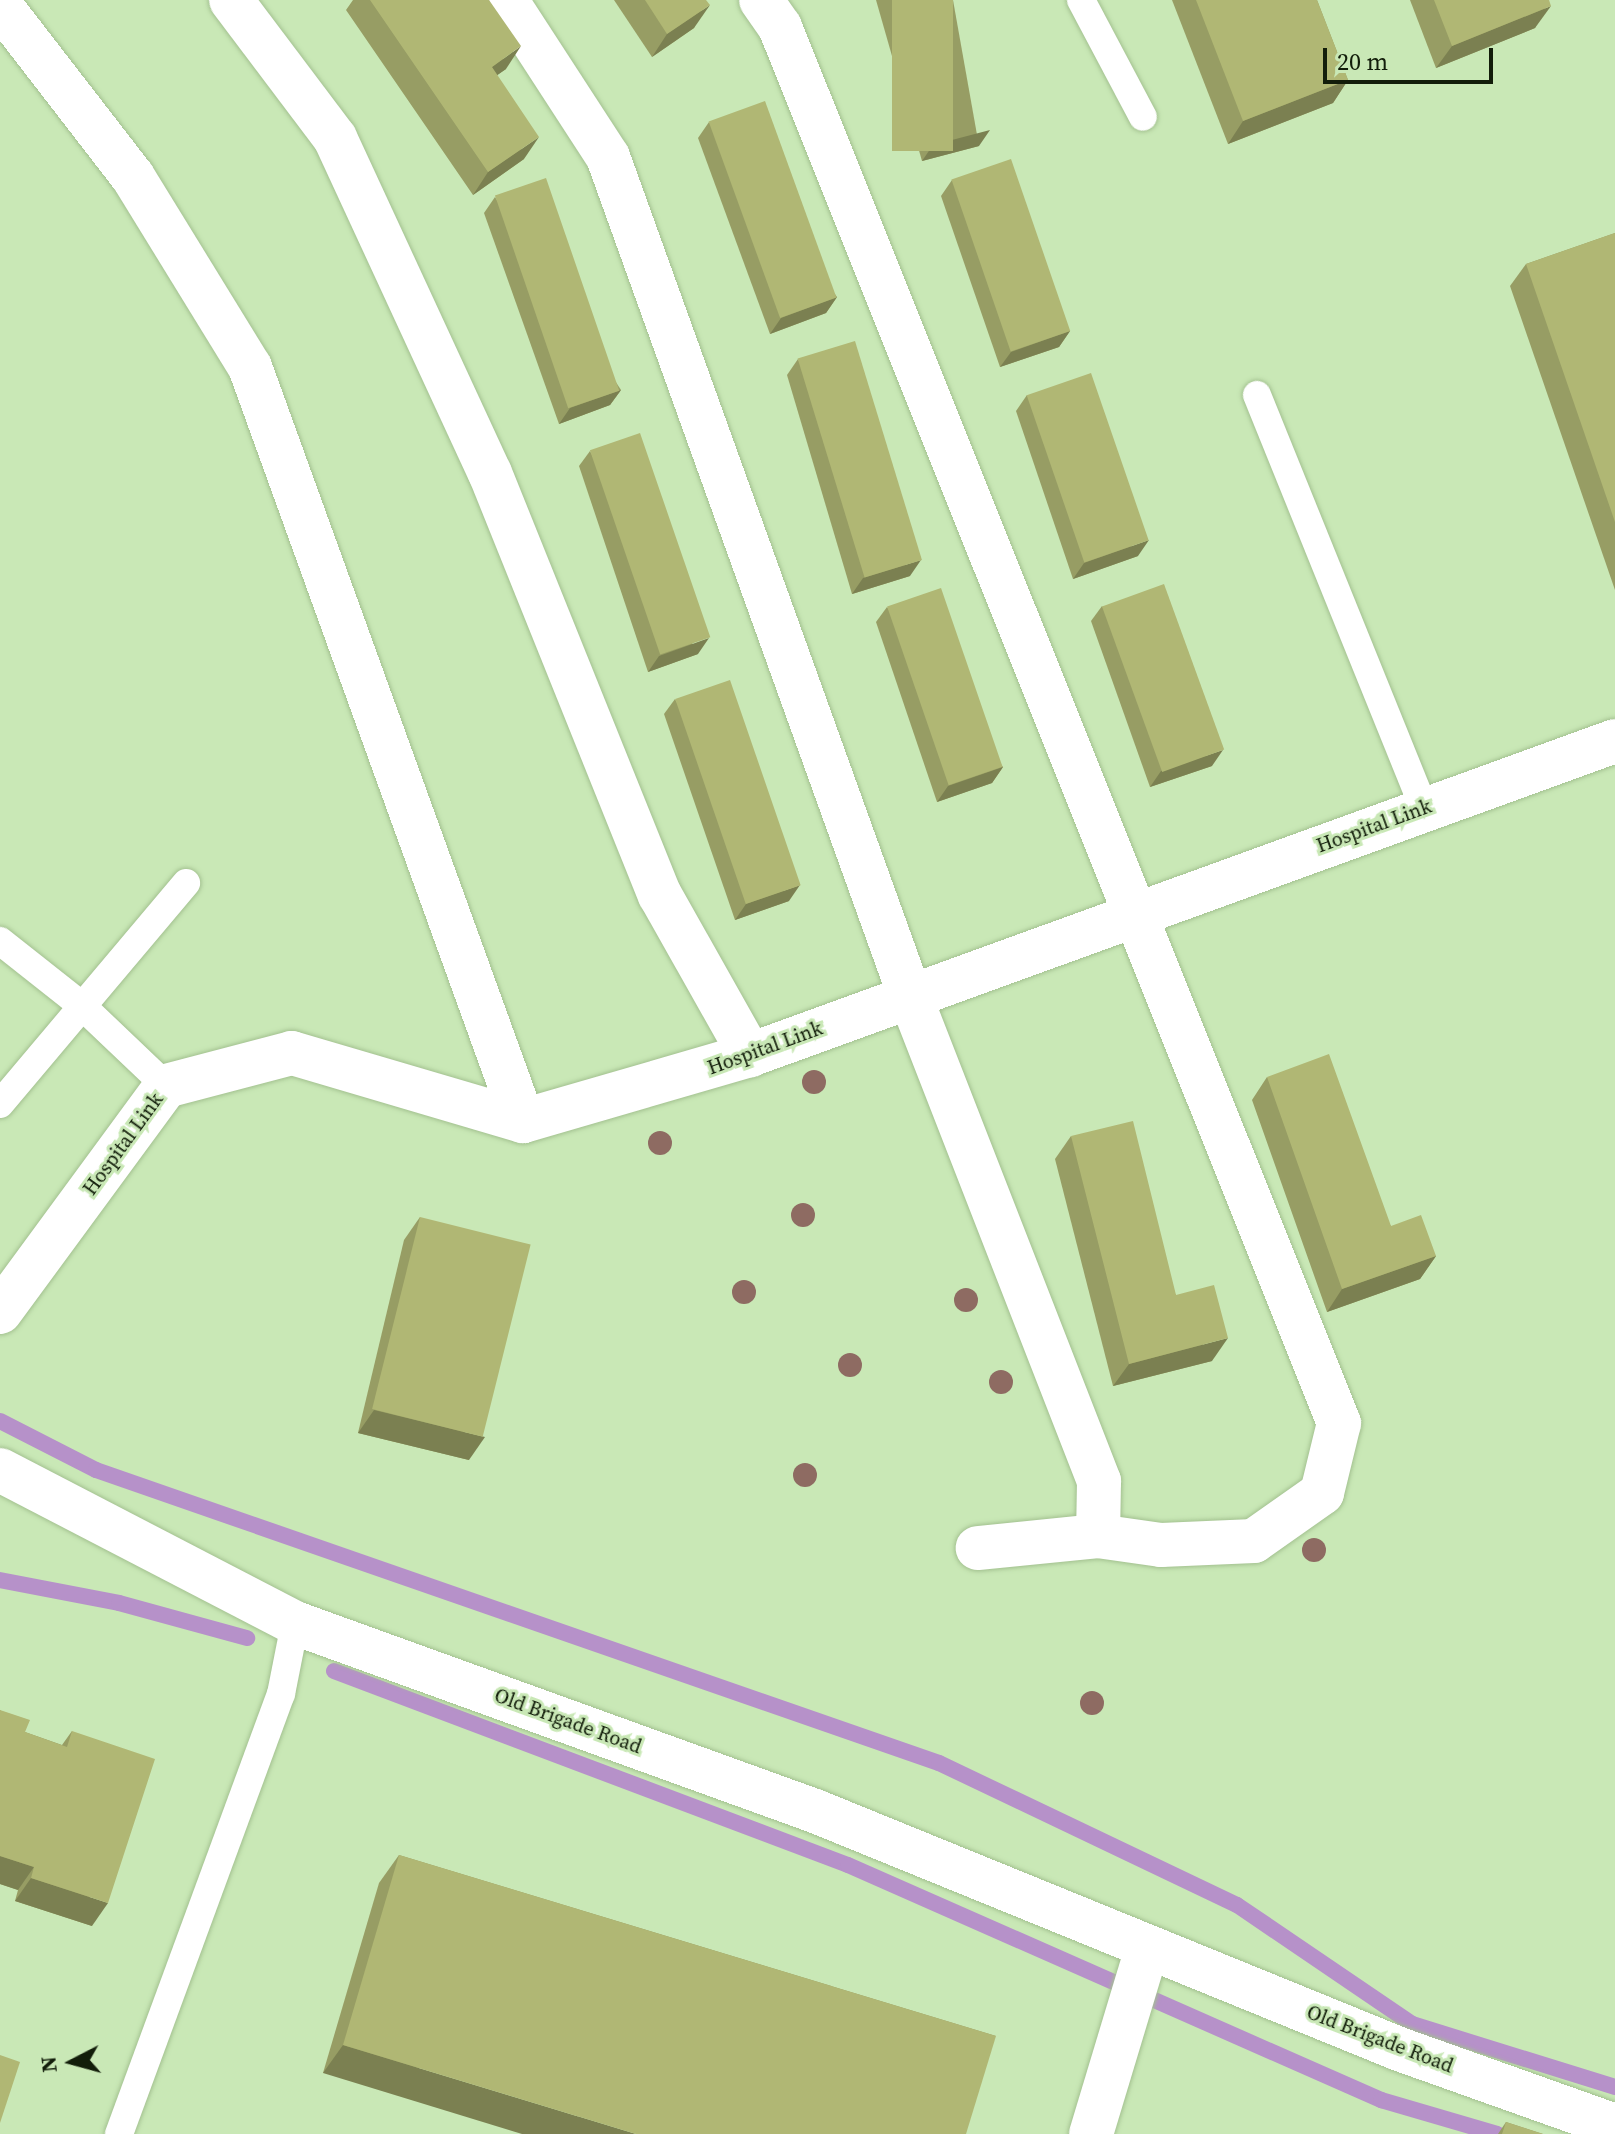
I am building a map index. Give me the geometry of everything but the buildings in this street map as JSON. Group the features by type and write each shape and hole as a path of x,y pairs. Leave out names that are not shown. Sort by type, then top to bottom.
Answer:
{"street":[{"path":"231,0 335,138 490,473 660,895 750,1055"},
{"path":"506,0 608,157 910,996 1099,1481 1098,1536"},
{"path":"761,0 780,27 1339,1423 1322,1493 1254,1541 1161,1545 1098,1536 978,1548"},
{"path":"0,5 133,177 250,367 523,1121"},
{"name":"Hospital Link","path":"0,1312 166,1086 292,1053 523,1121 750,1055 1135,912 1615,741"},
{"name":"Old Brigade Road","path":"0,1470 295,1623 815,1811 1147,1949 1399,2049 1615,2126"},
{"path":"1091,2134 1147,1949"}],"lane":[{"path":"1081,0 1143,117"},
{"path":"1257,395 1424,808"},
{"path":"0,1104 186,883"},
{"path":"0,941 81,1005 166,1086"},
{"path":"119,2134 281,1694 295,1623"}],"waterway":[{"path":"0,1421 96,1470 939,1763 1237,1905 1412,2024 1615,2087"},
{"path":"0,1580 119,1603 247,1638"},
{"path":"334,1671 848,1865 1381,2100 1497,2134"}]}
